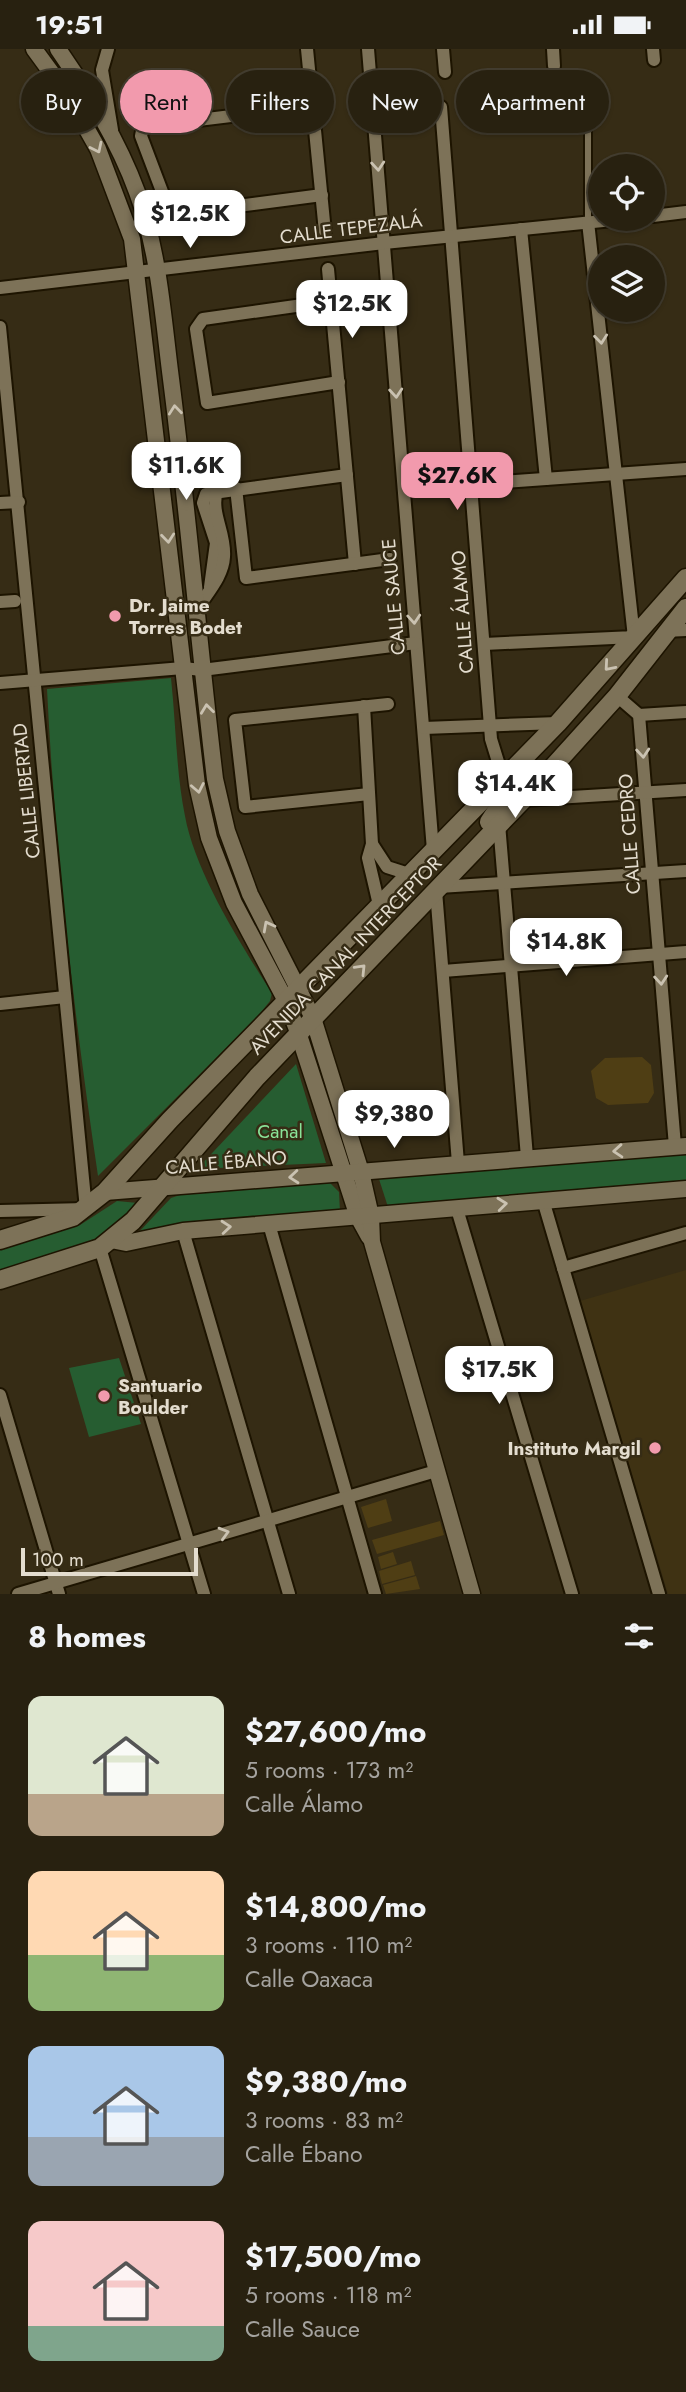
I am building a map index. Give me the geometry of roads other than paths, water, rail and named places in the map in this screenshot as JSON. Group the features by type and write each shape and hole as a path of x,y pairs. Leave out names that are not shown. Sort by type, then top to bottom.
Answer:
{"main road":[{"name":"AVENIDA CANAL INTERCEPTOR","path":"0,1240 51,1226 86,1209 105,1192 170,1120 558,723 686,578"},
{"name":"AVENIDA CANAL INTERCEPTOR","path":"0,1280 105,1244 133,1221 299,1032 523,800 617,696 664,631 686,608"},
{"path":"538,782 529,778 528,771 558,723"},
{"path":"465,861 510,790 503,778"}],"street":[{"path":"34,49 66,94 98,149 120,201 138,272 197,785 209,838 234,903 286,1001 299,1032 343,1173 364,1217 472,1594"},
{"path":"58,49 68,49"},
{"path":"58,49 113,137 138,195 156,270 215,779 227,831 250,894 300,986 313,1018 361,1172 364,1217"},
{"path":"108,49 102,70 113,137"},
{"path":"307,49 310,70"},
{"name":"CALLE SAUCE","path":"368,49 433,850"},
{"path":"443,49 445,72"},
{"path":"553,49 554,66"},
{"path":"226,117 149,126 142,131 141,136 169,209 176,214 322,195"},
{"name":"CALLE ÁLAMO","path":"442,120 490,726 493,750 503,778"},
{"path":"316,133 325,232"},
{"path":"665,215 686,212"},
{"name":"CALLE TEPEZALÁ","path":"0,288 588,222"},
{"path":"521,229 546,479"},
{"path":"484,644 634,636 589,231"},
{"path":"328,269 355,564"},
{"path":"331,301 203,319 196,329 207,404 339,382"},
{"name":"CALLE LIBERTAD","path":"0,327 7,456 19,502 86,1209"},
{"path":"404,489 686,469"},
{"path":"196,611 219,577 225,556 214,509 218,490 347,475"},
{"path":"236,488 246,578 390,559"},
{"path":"0,503 19,502"},
{"path":"0,603 15,601"},
{"path":"664,631 686,630"},
{"path":"0,683 183,668 202,670 416,643"},
{"path":"617,696 639,715 686,712"},
{"path":"369,794 245,807 234,720 388,704"},
{"path":"364,706 372,845 368,858 379,905"},
{"name":"CALLE CEDRO","path":"639,715 651,873 681,1146"},
{"path":"424,728 558,723"},
{"path":"523,800 686,790"},
{"path":"499,824 527,1157"},
{"path":"372,845 387,867 409,874"},
{"path":"457,1163 437,889 686,871"},
{"path":"443,971 686,952"},
{"path":"0,1004 65,997"},
{"name":"CALLE ÉBANO","path":"105,1192 159,1190 681,1146"},
{"path":"204,1594 105,1244 126,1243 183,1231 686,1189"},
{"path":"542,1200 659,1594"},
{"path":"0,1211 86,1209"},
{"path":"457,1209 572,1594"},
{"path":"269,1224 375,1594"},
{"path":"183,1231 289,1594"},
{"path":"563,1268 686,1233"},
{"path":"0,1395 57,1588"},
{"path":"18,1594 57,1588 189,1544 436,1471"}],"lane":[{"path":"588,133 588,154"}],"place":[{"name":"Dr. Jaime Torres Bodet","path":"115,616"},
{"name":"Santuario Boulder","path":"104,1396"},
{"name":"Instituto Margil","path":"655,1448"}],"park label":[{"name":"Canal","path":"280,1131"}]}
